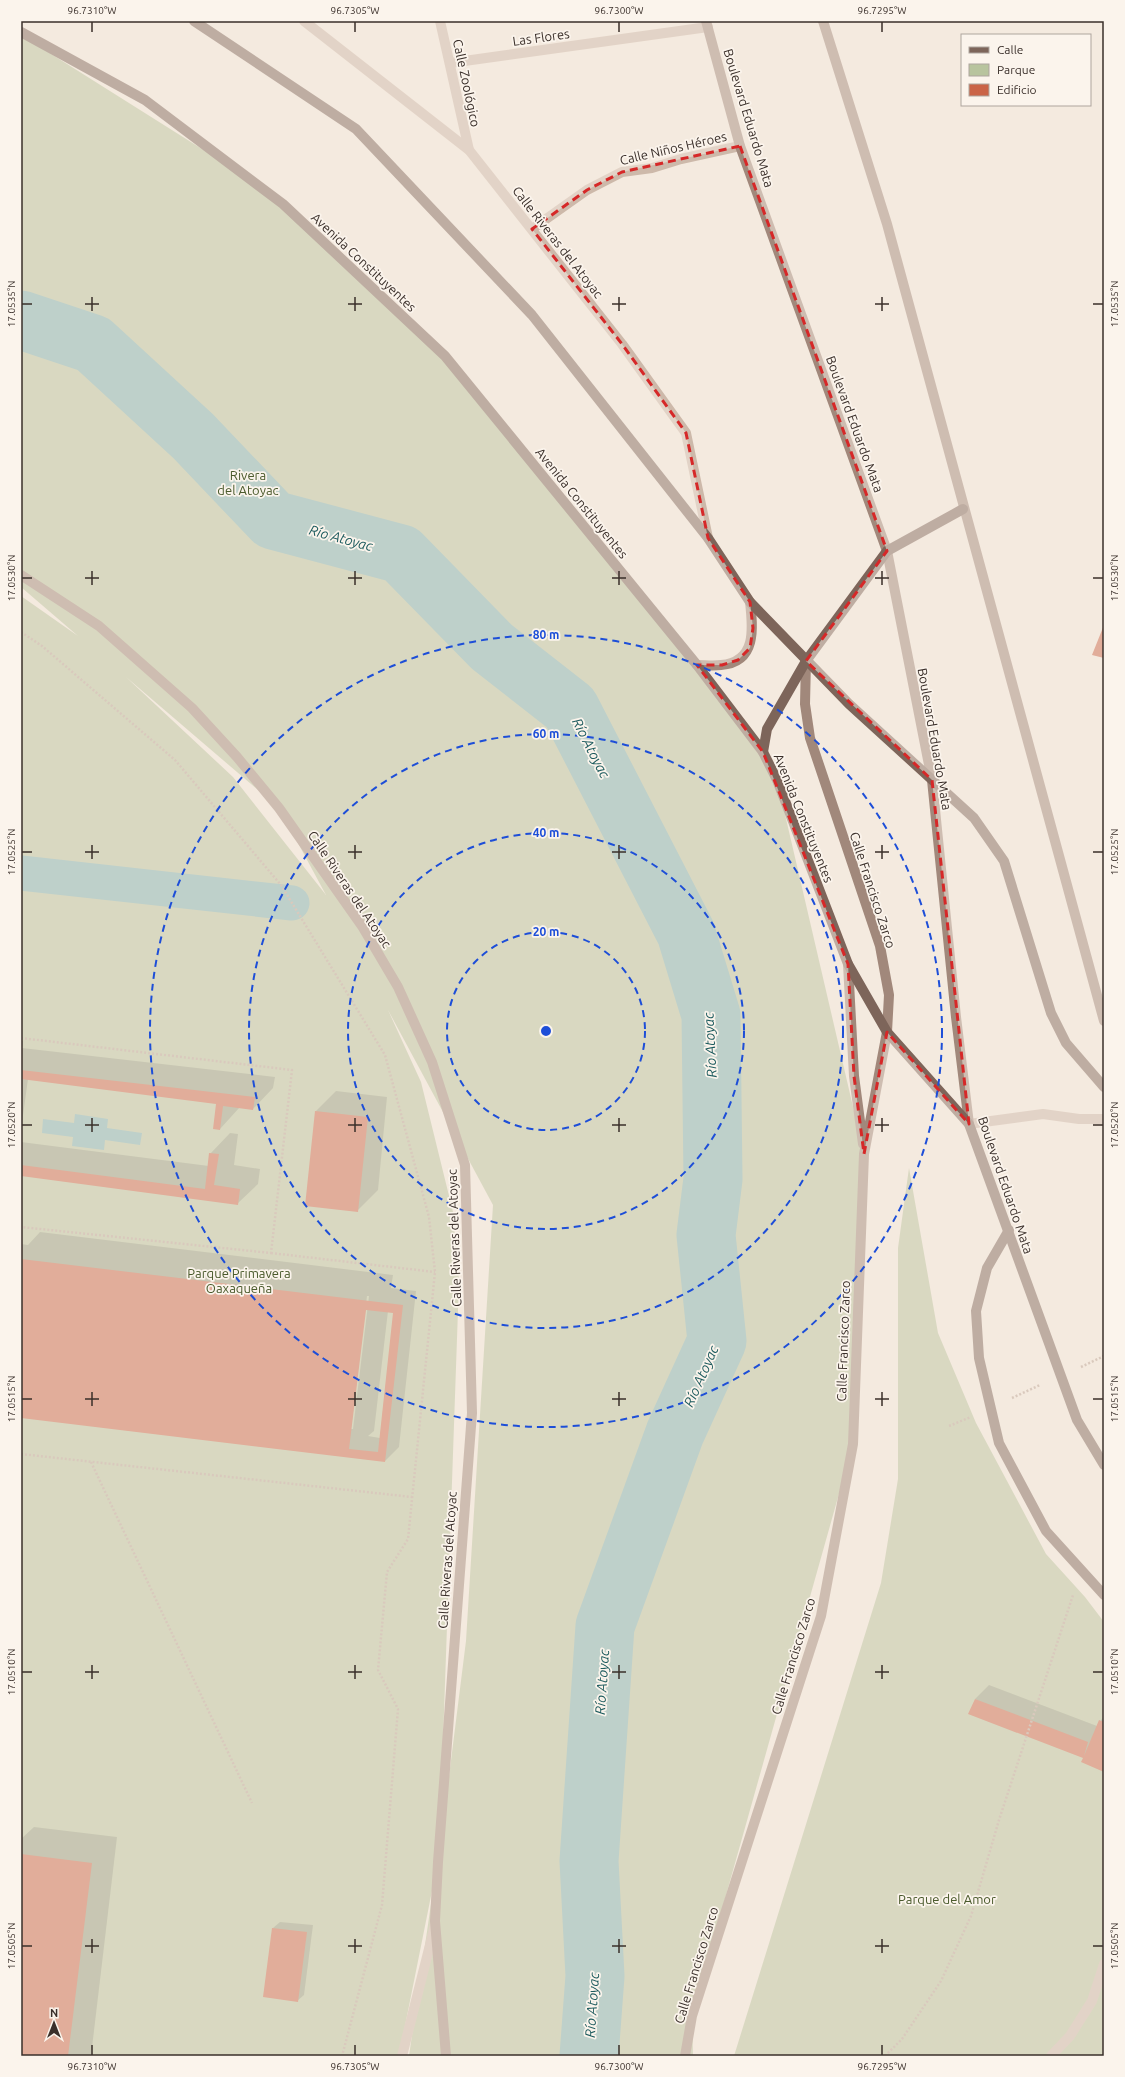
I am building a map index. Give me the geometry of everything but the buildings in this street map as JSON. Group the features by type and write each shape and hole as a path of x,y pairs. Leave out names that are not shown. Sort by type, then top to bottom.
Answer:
{"main road":[{"path":"194,21 356,129 532,315 708,538 750,602 849,704 974,818 1004,861 1051,1013 1066,1042 1104,1087"},
{"name":"Avenida Constituyentes","path":"21,32 145,100 283,204 445,356 697,665 763,752 777,780 848,964 887,1032 969,1124"},
{"path":"763,752 767,729 806,661 887,550 964,509"},
{"name":"Boulevard Eduardo Mata","path":"969,1124 1009,1230 1077,1420 1104,1465"},
{"path":"1009,1230 987,1268 976,1311 979,1358 999,1443 1046,1531 1104,1595"}],"street":[{"name":"Calle Riveras del Atoyac","path":"304,21 469,150 622,344 686,433 708,538"},
{"name":"Calle Zoológico","path":"440,21 469,150"},
{"path":"823,21 887,224 1104,1021"},
{"name":"Las Flores","path":"450,64 707,24"},
{"name":"Boulevard Eduardo Mata","path":"707,24 740,146 887,550 932,780 956,1017 969,1124"},
{"name":"Calle Niños Héroes","path":"532,229 586,190 622,172 652,168 681,159 740,146"},
{"name":"Calle Riveras del Atoyac","path":"21,574 99,626 192,708 237,757 279,808 362,926 398,987 432,1062 466,1165 472,1413 439,1847 436,1921 446,2056"},
{"path":"697,665 722,666 738,660 750,648 753,628 750,602"},
{"name":"Calle Francisco Zarco","path":"685,2056 692,2016 821,1616 853,1444 864,1154 887,1032 889,995 880,946 810,738 805,704 806,661"},
{"name":"Calle Francisco Zarco","path":"848,964 854,1076 864,1154"},
{"path":"969,1124 1044,1114 1079,1119 1104,1119"},
{"path":"402,2056 436,1921"},
{"path":"1051,2056 1070,2036 1092,2001 1104,1964"}],"path":[{"path":"21,632 42,646 175,760 281,885 385,1055 429,1217 435,1272 408,1539 386,1572 378,1670 398,1709 382,1905 342,2056"},
{"path":"21,1038 292,1070 271,1253"},
{"path":"21,1227 435,1272"},
{"path":"949,1426 1104,1356"},
{"path":"21,1454 412,1497"},
{"path":"91,1462 252,1803"},
{"path":"885,2056 902,2038 941,1981 971,1916 1002,1813 1081,1570"}],"highlighted area":[{"path":"740,146 887,551 806,661 932,780 969,1124 887,1032 864,1154 854,1076 848,964 763,752 697,665 722,665 738,660 750,648 753,628 750,602 708,538 686,433 622,344 532,229 587,190 622,172"}],"green space":[{"path":"21,35 259,185 445,356 684,650 777,780 864,1154 853,1444 692,2016 693,2056 409,2056 435,1876 399,2056 21,2056 21,596 78,636 21,587","holes":["126,677 279,808 326,895 233,777","388,1010 493,1205 466,1641 439,1856 459,1281 453,1212 421,1082"]},
{"name":"Parque del Amor","path":"909,1168 938,1333 976,1423 1046,1554 1085,1597 1104,1622 1104,2056 734,2056 881,1583 898,1479 898,1248"}],"water":[{"path":"75,1114 108,1119 107,1128 142,1133 140,1145 105,1140 104,1150 72,1146 73,1137 42,1133 43,1119 74,1123"}],"waterway":[{"name":"Río Atoyac","path":"21,320 93,344 193,436 273,520 401,554 492,647 570,708 686,933 711,1015 713,1179 706,1235 717,1341 675,1433 605,1626 589,1861 595,1976 589,2056"},
{"path":"21,873 292,903"}],"park label":[{"name":"Rivera del Atoyac","path":"248,482"},
{"name":"Parque Primavera Oaxaqueña","path":"239,1280"}]}
